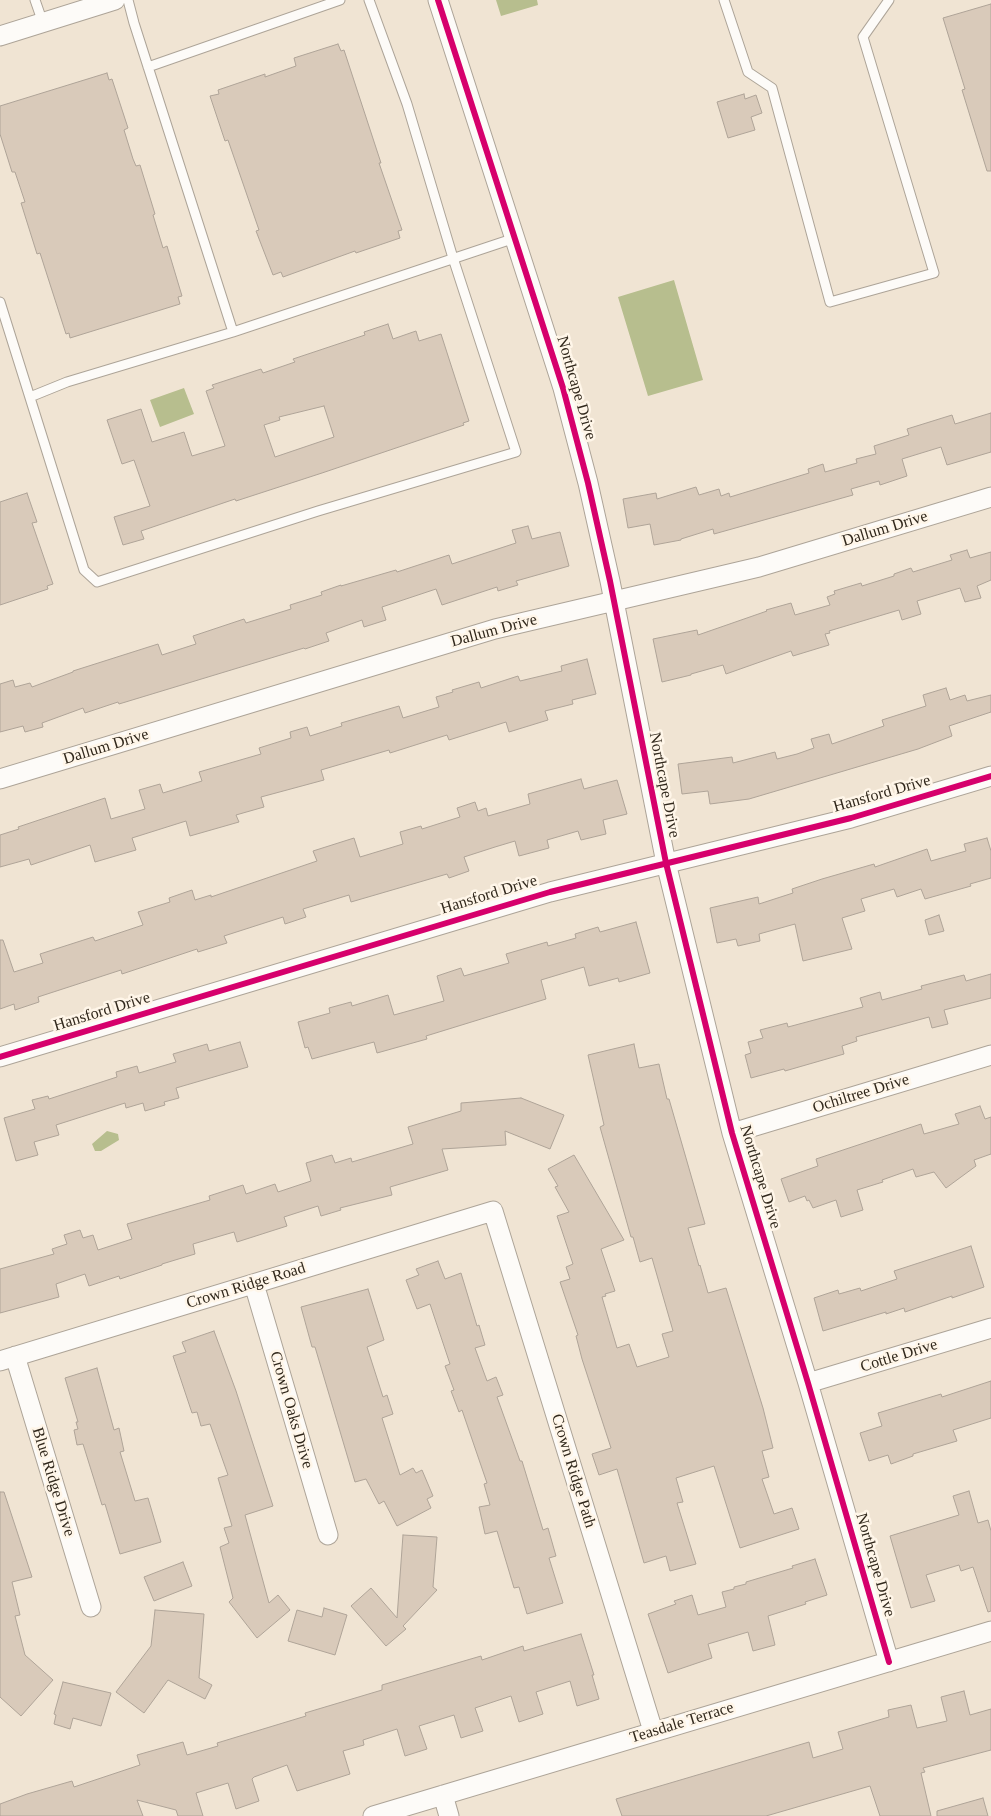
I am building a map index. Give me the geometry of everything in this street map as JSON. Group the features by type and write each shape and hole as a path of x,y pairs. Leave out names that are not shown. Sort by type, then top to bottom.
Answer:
{"street":[{"path":"0,36 43,23 85,5 115,0"},
{"name":"Northcape Drive","path":"438,0 563,388 588,482 614,601 666,863 732,1133 808,1383 889,1662"},
{"name":"Dallum Drive","path":"0,779 495,629 759,567 991,497"},
{"name":"Hansford Drive","path":"0,1056 550,892 851,818 991,776"},
{"name":"Ochiltree Drive","path":"732,1133 991,1056"},
{"name":"Crown Ridge Road","path":"8,1358 493,1212"},
{"name":"Crown Ridge Path","path":"493,1212 653,1731"},
{"name":"Crown Oaks Drive","path":"254,1284 328,1535"},
{"name":"Cottle Drive","path":"808,1383 991,1328"},
{"name":"Blue Ridge Drive","path":"8,1358 90,1607"},
{"name":"Teasdale Terrace","path":"373,1816 991,1631"},
{"path":"443,1795 450,1816"}],"lane":[{"path":"35,0 43,23"},
{"path":"128,0 233,332"},
{"path":"148,67 340,0"},
{"path":"0,302 84,570 98,582 318,511 516,452 453,258 407,104 369,0"},
{"path":"724,0 748,72 772,88 830,302 934,273 863,37 889,0"},
{"path":"30,396 67,382 233,332 515,238"}],"shaded area":[{"path":"496,0 537,0 538,5 501,16"},
{"path":"674,280 703,380 648,396 618,297"},
{"path":"184,388 194,414 160,427 150,400"},
{"path":"107,1131 118,1134 119,1140 101,1151 95,1151 92,1144"}],"building":[{"path":"991,4 991,171 987,171 962,90 965,89 943,18"},
{"path":"338,44 341,51 344,50 381,163 379,163 402,230 398,231 400,238 356,253 355,251 283,277 281,272 273,275 256,231 259,230 228,140 225,141 210,96 219,94 218,90 296,66 294,58"},
{"path":"107,73 109,80 112,79 128,128 124,130 133,159 136,166 140,165 163,248 167,246 182,296 178,297 180,304 70,338 69,333 66,334 40,253 37,254 21,203 25,202 15,172 12,172 0,134 0,106"},
{"path":"744,94 745,99 756,95 762,113 751,117 755,130 728,138 717,102"},
{"path":"388,324 393,339 416,331 419,341 441,334 469,421 463,423 464,425 322,473 236,501 235,499 141,531 144,539 123,545 114,517 150,506 134,460 122,464 107,420 141,409 152,442 184,432 192,456 225,446 206,391 214,388 212,385 261,369 263,373 295,362 293,359 365,335 364,332","holes":["324,406 334,437 275,457 264,425 280,420 279,417"]},
{"path":"991,413 991,452 947,465 941,447 902,459 907,476 880,485 879,481 851,489 853,495 714,534 713,529 681,540 654,545 650,524 628,528 623,499 656,493 657,499 696,487 699,495 719,489 721,496 729,493 730,497 809,473 808,469 823,464 825,472 857,463 856,459 876,454 874,446 909,435 907,429 952,415 955,424"},
{"path":"27,493 37,522 32,523 53,584 47,586 48,589 0,605 0,502"},
{"path":"528,526 532,539 560,532 569,566 516,581 518,585 498,591 497,587 442,605 436,589 382,607 386,620 364,627 362,620 326,633 329,641 305,649 119,704 118,702 85,713 83,708 42,723 43,727 25,732 23,726 0,732 0,684 13,680 15,687 30,683 32,687 73,671 158,644 162,655 196,644 193,636 244,619 246,623 291,609 290,605 322,595 321,592 341,585 396,570 397,572 449,555 452,564 516,543 512,530"},
{"path":"967,550 970,558 991,552 991,580 977,586 981,598 965,602 960,588 917,601 921,614 902,620 899,610 829,631 830,633 825,634 829,645 793,656 791,651 726,674 723,665 662,682 653,639 697,630 698,635 766,610 791,603 795,615 830,605 827,597 835,594 834,591 861,583 862,586 894,576 894,574 911,568 913,572 952,560 950,555"},
{"path":"587,659 596,694 572,700 573,704 545,711 548,720 509,732 506,722 449,740 447,735 390,753 389,750 321,770 324,780 261,797 264,807 236,815 239,822 190,836 186,821 132,838 136,850 95,862 90,845 31,865 29,859 0,867 0,835 19,829 18,827 105,798 111,819 145,809 139,790 160,784 163,793 202,781 199,772 261,754 259,748 291,738 290,732 307,727 310,736 342,726 341,723 399,706 403,718 439,707 436,697 453,692 452,690 479,682 481,688 518,676 520,681 562,671 561,666"},
{"path":"946,688 950,700 965,695 967,701 991,695 991,712 949,726 952,736 918,749 749,799 710,804 708,791 682,794 678,764 732,757 733,763 775,752 777,759 797,754 814,748 811,739 829,734 832,744 884,726 882,720 926,706 923,695"},
{"path":"581,779 584,789 617,780 627,814 603,820 606,834 581,840 578,831 547,840 549,848 519,856 515,841 464,857 469,871 449,878 447,874 351,902 349,895 303,909 306,917 285,924 283,917 224,936 227,943 198,952 197,949 122,974 121,970 38,997 39,1002 15,1010 14,1004 0,1009 0,940 3,940 14,972 43,963 40,954 93,937 95,941 143,925 138,912 170,902 169,898 192,890 195,900 211,895 211,897 317,861 313,851 354,838 360,857 403,844 400,832 421,826 422,829 460,817 457,808 475,802 478,811 486,808 488,816 530,804 528,794"},
{"path":"987,838 991,851 991,878 970,884 971,886 925,899 921,889 897,897 894,889 861,899 865,911 842,918 852,949 803,961 795,924 759,934 760,941 738,946 736,939 717,943 710,908 758,897 759,904 793,893 792,889 822,879 874,864 875,867 927,849 931,861 966,851 964,844"},
{"path":"939,915 944,931 929,935 925,920"},
{"path":"636,922 650,973 619,982 618,978 589,986 584,967 541,980 546,999 426,1036 427,1039 377,1053 374,1042 312,1059 308,1047 305,1048 298,1022 330,1013 329,1008 351,1002 352,1006 388,995 394,1015 444,1001 437,976 461,968 464,976 509,963 506,954 547,942 548,946 576,938 575,934 598,927 600,932"},
{"path":"991,974 991,998 944,1010 948,1024 932,1028 929,1017 856,1037 857,1041 842,1046 844,1054 785,1071 784,1069 751,1078 745,1055 751,1053 748,1042 763,1038 760,1030 787,1023 788,1027 863,1007 860,998 880,992 882,1000 922,989 921,986 964,975 966,981"},
{"path":"240,1042 248,1067 176,1088 179,1098 164,1102 165,1105 145,1111 143,1103 126,1108 125,1103 56,1125 59,1135 34,1142 38,1155 16,1161 4,1118 35,1109 32,1100 48,1096 49,1099 117,1077 116,1072 137,1066 139,1073 176,1062 173,1054 207,1044 209,1051"},
{"path":"634,1044 639,1068 659,1064 667,1099 669,1099 705,1224 688,1228 699,1266 708,1293 726,1288 763,1408 773,1448 762,1451 769,1477 762,1479 774,1514 792,1508 799,1529 740,1548 714,1466 676,1478 683,1502 677,1503 696,1564 670,1571 666,1556 644,1563 617,1469 599,1475 592,1454 611,1448 582,1359 576,1336 578,1335 560,1282 570,1279 566,1267 573,1264 557,1216 569,1212 555,1187 558,1186 548,1169 574,1155 624,1240 601,1249 615,1291 602,1297 617,1348 629,1344 637,1367 669,1357 662,1334 673,1331 652,1258 640,1262 633,1237 631,1237 600,1127 604,1125 588,1055"},
{"path":"521,1098 564,1115 550,1149 505,1131 506,1145 442,1149 448,1170 390,1187 392,1195 340,1208 341,1210 321,1216 318,1206 284,1217 287,1226 237,1242 234,1232 193,1244 195,1254 120,1279 119,1276 89,1286 85,1274 56,1284 59,1297 0,1313 0,1269 54,1254 52,1249 67,1244 64,1235 80,1230 83,1238 93,1235 98,1250 132,1239 127,1224 210,1200 209,1196 243,1185 246,1194 275,1184 278,1192 311,1181 306,1163 332,1155 335,1163 351,1158 352,1162 413,1144 408,1127 461,1111 461,1103"},
{"path":"980,1106 985,1119 991,1117 991,1154 974,1160 976,1166 946,1188 934,1172 916,1177 913,1169 882,1180 883,1182 857,1190 863,1210 841,1217 836,1200 813,1208 805,1196 789,1202 781,1179 818,1166 816,1159 921,1124 924,1134 959,1124 955,1114"},
{"path":"971,1246 984,1287 905,1312 904,1308 886,1314 886,1312 823,1331 814,1298 838,1290 839,1294 860,1288 861,1291 897,1279 894,1271"},
{"path":"438,1261 445,1279 461,1273 477,1326 479,1325 485,1345 475,1348 487,1381 496,1377 503,1395 497,1397 520,1461 522,1461 543,1530 548,1528 556,1556 549,1558 563,1603 527,1614 519,1587 514,1588 497,1531 485,1534 479,1507 490,1505 484,1484 487,1483 462,1410 459,1412 451,1391 454,1390 445,1366 450,1364 430,1304 417,1309 406,1280 419,1275 416,1269"},
{"path":"368,1289 384,1340 367,1347 383,1397 387,1395 393,1414 382,1418 400,1475 413,1468 416,1473 422,1470 433,1496 427,1499 431,1508 397,1526 384,1501 379,1504 366,1479 355,1482 315,1347 312,1347 301,1307"},
{"path":"214,1331 236,1391 273,1506 245,1515 269,1603 278,1595 290,1610 257,1638 229,1602 233,1598 220,1547 229,1543 224,1528 232,1526 218,1478 228,1475 210,1424 201,1426 197,1412 192,1413 173,1356 186,1352 182,1342"},
{"path":"97,1368 114,1430 119,1428 124,1451 120,1452 135,1501 148,1498 161,1542 120,1554 105,1504 102,1505 83,1444 77,1445 74,1430 78,1429 76,1422 78,1422 65,1378"},
{"path":"991,1381 991,1418 953,1430 957,1441 913,1454 913,1456 891,1464 888,1455 869,1461 860,1433 882,1426 878,1413 941,1394 942,1397"},
{"path":"969,1491 978,1523 988,1520 991,1531 991,1611 988,1612 973,1567 961,1571 959,1565 926,1575 935,1601 911,1608 890,1536 959,1515 953,1496"},
{"path":"0,1492 4,1492 32,1577 12,1582 20,1615 15,1616 25,1655 53,1680 21,1716 0,1697"},
{"path":"403,1535 437,1537 433,1587 437,1590 403,1626 406,1629 386,1646 351,1606 371,1588 397,1618"},
{"path":"815,1559 827,1595 768,1616 775,1645 753,1651 748,1632 708,1644 712,1658 668,1673 648,1614 676,1604 674,1601 692,1595 698,1615 726,1607 722,1592"},
{"path":"183,1562 192,1586 154,1601 144,1577"},
{"path":"324,1608 347,1615 335,1655 288,1641 297,1610 322,1617"},
{"path":"155,1610 204,1614 199,1678 212,1685 205,1699 168,1680 144,1713 116,1692 151,1646"},
{"path":"581,1634 594,1675 592,1675 599,1699 577,1706 570,1681 536,1692 543,1714 519,1722 511,1696 475,1708 483,1731 461,1738 454,1715 419,1726 427,1749 405,1756 397,1729 363,1740 364,1745 343,1751 350,1774 297,1791 287,1765 254,1777 252,1779 259,1801 236,1809 228,1783 196,1793 203,1816 178,1816 176,1810 137,1800 143,1816 0,1816 0,1804 72,1781 74,1787 140,1765 137,1755 183,1742 187,1755 218,1746 217,1743 306,1716 305,1713 382,1690 382,1685 481,1656 482,1660 523,1646 524,1651"},
{"path":"63,1682 111,1693 101,1726 73,1718 70,1729 54,1724 56,1715 54,1714"},
{"path":"964,1691 970,1715 991,1709 991,1750 923,1768 925,1772 921,1773 931,1816 880,1816 870,1786 766,1816 622,1816 616,1799 809,1742 813,1758 843,1749 838,1732 889,1717 888,1710 911,1705 917,1728 947,1721 941,1697"},
{"path":"983,1798 988,1816 937,1816 937,1811"}],"cycle path":[{"path":"438,0 563,388 588,483 610,581 666,863 732,1133 808,1383 889,1662"},
{"path":"0,1057 550,892 851,818 991,776"}]}
